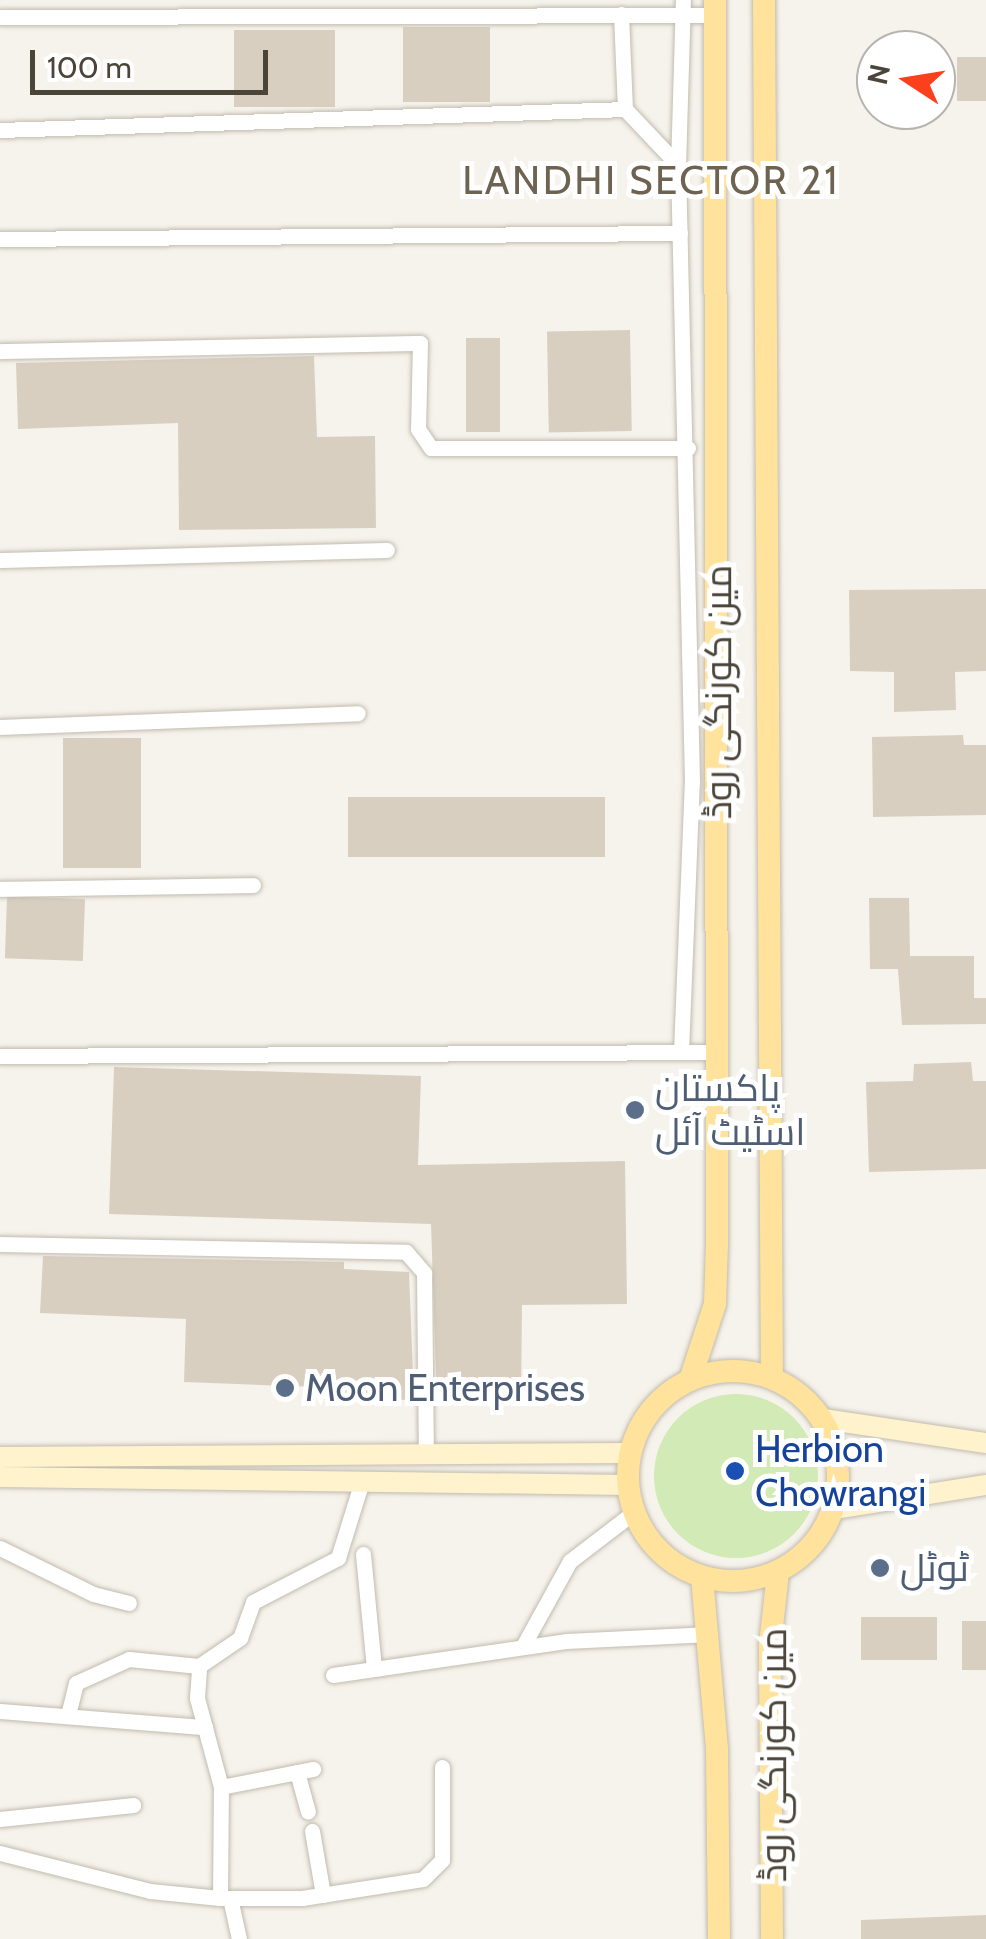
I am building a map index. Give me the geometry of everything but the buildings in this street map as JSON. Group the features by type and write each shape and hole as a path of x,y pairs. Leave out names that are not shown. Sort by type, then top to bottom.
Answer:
{"main road":[{"name":"مین کورنگی روڈ","path":"764,0 772,1377"},
{"name":"مین کورنگی روڈ","path":"690,1380 715,1304 716,8"},
{"path":"823,1419 838,1462 834,1508 813,1546 778,1572 741,1582 702,1577 670,1560 634,1512 629,1454 648,1415 690,1380 731,1370 772,1377 823,1419 986,1443"},
{"path":"0,1457 629,1454"},
{"path":"0,1477 629,1486"},
{"path":"834,1508 986,1484"},
{"name":"مین کورنگی روڈ","path":"772,1939 770,1645 778,1572"},
{"name":"مین کورنگی روڈ","path":"702,1577 710,1634 719,1939"}],"street":[{"path":"680,1052 692,802 688,448 678,166 683,8"},
{"path":"0,17 621,14 716,8"},
{"path":"621,14 625,109 678,166"},
{"path":"0,130 625,109"},
{"path":"0,239 680,232"},
{"path":"0,351 420,343 418,429 431,448 688,448"},
{"path":"0,560 387,550"},
{"path":"0,726 358,713"},
{"path":"0,889 252,885"},
{"path":"0,1056 718,1052"},
{"path":"0,1244 406,1252 424,1273 426,1455"},
{"path":"68,1715 76,1683 130,1660 199,1666 240,1638 253,1602 338,1558 362,1481"},
{"path":"523,1646 570,1561 634,1512"},
{"path":"0,1548 93,1594 129,1603"},
{"path":"363,1554 374,1668"},
{"path":"333,1675 523,1646 710,1634"},
{"path":"199,1666 205,1727 221,1786 225,1898 239,1939"},
{"path":"0,1711 205,1727"},
{"path":"0,1853 150,1891 225,1898 323,1895 423,1879 440,1868 442,1766"},
{"path":"221,1786 305,1770 308,1812"},
{"path":"0,1819 133,1805"},
{"path":"312,1832 323,1895"}],"green space":[{"path":"736,1394 768,1400 794,1418 812,1444 818,1476 812,1508 794,1534 768,1552 736,1558 704,1552 678,1534 660,1508 654,1476 660,1444 678,1418 704,1400"}],"place":[{"name":"پاکستان اسٹیٹ آئل","path":"635,1110"},
{"name":"Moon Enterprises","path":"285,1388"},
{"name":"Herbion Chowrangi","path":"735,1471"},
{"name":"ٹوٹل","path":"880,1568"}],"district":[{"name":"LANDHI SECTOR 21","path":"651,180"}]}
